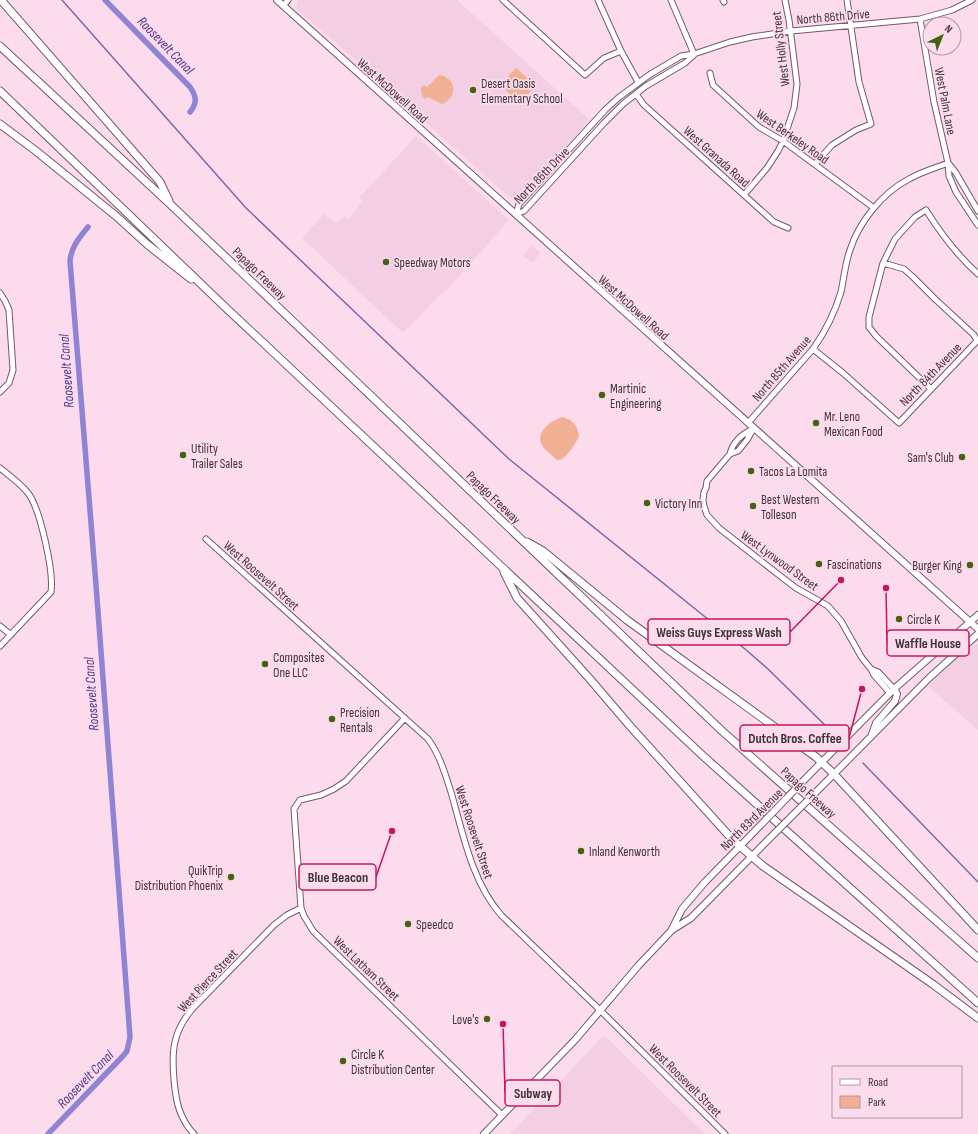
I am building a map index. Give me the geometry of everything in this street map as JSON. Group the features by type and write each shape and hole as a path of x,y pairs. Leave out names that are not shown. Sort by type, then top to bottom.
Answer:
{"highway":[{"path":"1,0 160,182 170,204"},
{"name":"Papago Freeway","path":"0,46 170,204 721,730 978,958"},
{"path":"0,91 224,306 701,754 978,1003"},
{"path":"0,124 36,151 116,216 148,246 224,306"},
{"path":"518,537 543,551 627,620 822,763 834,774 978,930"},
{"path":"501,566 517,598 739,846 751,857 934,985 978,1018"}],"main road":[{"name":"West McDowell Road","path":"277,0 978,629"},
{"name":"North 83rd Avenue","path":"671,931 682,909 739,846 892,691 978,616"},
{"name":"North 83rd Avenue","path":"484,1134 554,1062 638,966 671,931 691,918 929,678 978,634"},
{"path":"872,736 876,723 895,701 897,694 892,691"}],"street":[{"path":"283,6 288,0"},
{"path":"598,0 621,51 638,82"},
{"path":"672,0 694,54"},
{"name":"West Holly Street","path":"744,195 767,168 783,141 794,108 798,84 785,0"},
{"path":"815,164 832,145 856,130 871,124 859,82 847,0"},
{"name":"North 86th Drive","path":"516,214 519,204 612,104 638,82 681,56 694,54 745,38 791,31 920,19 952,10 972,0"},
{"path":"506,1 585,75 604,58 621,51"},
{"name":"West Palm Lane","path":"920,19 937,118 948,163 949,176 956,192 978,226"},
{"name":"North 86th Drive","path":"516,214 524,211 617,110 660,77 685,63 694,54"},
{"name":"West Berkeley Road","path":"710,73 713,85 759,127 783,141 874,208"},
{"name":"West Granada Road","path":"636,94 644,105 774,222 788,228"},
{"path":"612,104 617,110"},
{"name":"West Palm Lane","path":"948,163 956,173 977,208"},
{"name":"North 85th Avenue","path":"748,424 813,350 821,337 837,304 849,251 861,226 874,208 888,194 908,180 926,171 948,163"},
{"path":"931,389 876,336 869,327 869,317 883,263 895,238 915,217 926,210 950,246 978,274"},
{"name":"North 84th Avenue","path":"813,350 843,373 899,423 977,341 974,335 904,269 883,263"},
{"path":"0,293 9,310 13,370 9,383 0,392"},
{"name":"West Lynwood Street","path":"753,428 748,440 738,451 730,454 707,481 704,492 704,506 707,515 719,528 788,583 823,603 834,613 844,626 857,651 871,669 878,672 892,691"},
{"path":"0,468 19,483 29,494 36,507 52,583 51,592 0,646"},
{"name":"West Roosevelt Street","path":"206,539 428,739 438,754 477,877 490,903 500,915 725,1134"},
{"path":"0,626 11,635"},
{"name":"West Latham Street","path":"405,718 346,781 321,795 300,800 294,809 301,908 313,931 502,1115"},
{"name":"West Pierce Street","path":"194,1134 181,1116 175,1090 173,1057 174,1043 178,1031 185,1017 194,1007 278,921 301,908"}],"shaded area":[{"name":"Desert Oasis Elementary School","path":"298,0 457,0 590,120 521,197 514,200 298,10 296,6"},
{"path":"416,136 509,220 447,290 446,289 403,333 302,238 324,214 336,223 344,216 348,219 363,201 360,197"},
{"path":"532,245 541,253 532,263 523,255"},
{"path":"978,644 978,730 928,686 967,649"},
{"path":"604,1035 705,1134 510,1134"}],"green space":[{"path":"516,68 536,86 519,103 500,85"},
{"path":"439,75 449,80 452,83 453,88 451,97 442,104 428,97 425,99 422,96 421,88 424,85 427,87"},
{"path":"563,417 570,420 574,424 579,436 567,454 562,459 558,460 544,448 540,439 546,426"}],"waterway":[{"path":"62,0 246,208 509,459 745,649 768,669 833,733"},
{"name":"Roosevelt Canal","path":"105,0 190,87 195,97 195,103 190,112"},
{"name":"Roosevelt Canal","path":"48,1134 123,1056 127,1051 130,1037 70,261 74,247 88,227"},
{"path":"863,763 978,882"}],"place":[{"name":"Desert Oasis Elementary School","path":"473,90"},
{"name":"Speedway Motors","path":"386,262"},
{"name":"Martinic Engineering","path":"602,395"},
{"name":"Mr. Leno Mexican Food","path":"816,423"},
{"name":"Utility Trailer Sales","path":"183,455"},
{"name":"Sam's Club","path":"962,457"},
{"name":"Tacos La Lomita","path":"751,471"},
{"name":"Victory Inn","path":"647,503"},
{"name":"Best Western Tolleson","path":"753,506"},
{"name":"Fascinations","path":"819,564"},
{"name":"Burger King","path":"970,565"},
{"name":"Weiss Guys Express Wash","path":"841,580"},
{"name":"Waffle House","path":"886,588"},
{"name":"Circle K","path":"899,619"},
{"name":"Composites One LLC","path":"265,664"},
{"name":"Dutch Bros. Coffee","path":"862,689"},
{"name":"Precision Rentals","path":"332,719"},
{"name":"Blue Beacon","path":"392,831"},
{"name":"Inland Kenworth","path":"581,851"},
{"name":"QuikTrip Distribution Phoenix","path":"231,877"},
{"name":"Speedco","path":"408,924"},
{"name":"Love's","path":"487,1019"},
{"name":"Subway","path":"503,1024"},
{"name":"Circle K Distribution Center","path":"343,1061"}]}
